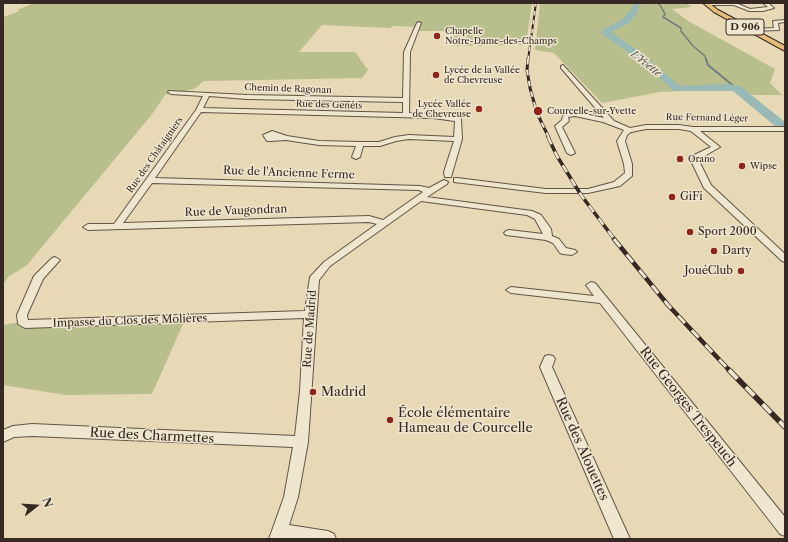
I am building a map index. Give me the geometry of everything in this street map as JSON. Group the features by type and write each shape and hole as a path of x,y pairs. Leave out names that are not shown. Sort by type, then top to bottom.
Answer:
{"main road":[{"name":"D 906","path":"706,3 785,49"}],"street":[{"path":"706,3 735,4 750,10 772,8 765,3"},
{"path":"751,30 777,29 774,22 785,21"},
{"path":"406,116 407,52 419,23"},
{"path":"563,67 610,122"},
{"name":"Chemin de Ragonan","path":"171,92 247,97 406,100"},
{"name":"Rue des Châtaigniers","path":"117,226 199,110 208,94"},
{"path":"247,97 293,113"},
{"path":"316,99 368,115"},
{"name":"Rue des Genêts","path":"199,110 441,117 458,119 458,140"},
{"path":"286,138 313,142 360,144 380,144 396,139 410,137 458,140 446,178 451,183 457,180 546,191 588,191 617,184 629,174 628,164 621,141 624,134 629,130 610,122 574,114 566,116 566,121 558,126 570,153"},
{"name":"Rue Fernand Léger","path":"629,130 646,127 679,127 693,129 782,129"},
{"path":"693,129 716,147 697,158 696,163 707,186 785,259"},
{"path":"356,158 360,144"},
{"name":"Rue de Madrid","path":"279,535 291,497 301,442 306,391 310,314 314,279 327,264 446,178"},
{"name":"Rue de l'Ancienne Ferme","path":"149,180 420,188 428,191"},
{"path":"419,198 516,210 529,213 538,217 546,229 548,236"},
{"name":"Rue de Vaugondran","path":"88,227 369,219 384,223"},
{"path":"510,233 548,236 556,241 563,250 572,252"},
{"name":"Impasse du Clos des Molières","path":"55,260 38,278 22,315 22,321 25,324 310,314"},
{"name":"Rue Georges Trespeuch","path":"591,285 785,529"},
{"path":"512,290 603,300"},
{"name":"Rue des Alouettes","path":"549,359 546,367 622,539"},
{"name":"Rue des Charmettes","path":"3,436 13,432 32,430 301,442"},
{"path":"279,535 328,539"}],"green space":[{"path":"34,3 532,3 527,38 521,45 453,46 449,31 418,31 418,27 393,26 390,28 322,25 299,52 355,52 368,70 362,78 204,81 194,89 165,95 153,113 27,265 8,277 3,285 3,17 20,11 17,10"},
{"path":"540,3 686,3 692,7 672,9 688,21 775,69 770,83 782,95 754,95 728,89 660,92 602,103 554,53 535,50"},
{"path":"187,315 152,394 66,395 3,385 3,325 33,320"}],"waterway":[{"name":"L'Yvette","path":"640,3 635,6 633,13 626,21 605,32 638,55 678,89 736,88 785,128"},
{"name":"L'Yvette","path":"657,3 660,5 665,14 663,17 681,28 681,31 693,46 705,56 706,60"},
{"name":"L'Yvette","path":"706,59 708,65 736,88"}],"railway":[{"path":"528,60 536,3"},
{"path":"528,59 527,70 530,88 537,113 549,138"},
{"path":"548,137 557,156 581,195 615,240"},
{"path":"614,239 668,305 730,371"},
{"path":"729,370 785,427"}],"place":[{"name":"Chapelle Notre-Dame-des-Champs","path":"437,36"},
{"name":"Lycée de la Vallée de Chevreuse","path":"436,75"},
{"name":"Lycée Vallée de Chevreuse","path":"479,109"},
{"name":"Courcelle-sur-Yvette","path":"538,111"},
{"name":"Orano","path":"680,159"},
{"name":"Wipse","path":"742,166"},
{"name":"GiFi","path":"672,197"},
{"name":"Sport 2000","path":"690,232"},
{"name":"Darty","path":"714,251"},
{"name":"JouéClub","path":"741,271"},
{"name":"Madrid","path":"313,392"},
{"name":"École élémentaire Hameau de Courcelle","path":"390,420"}]}
